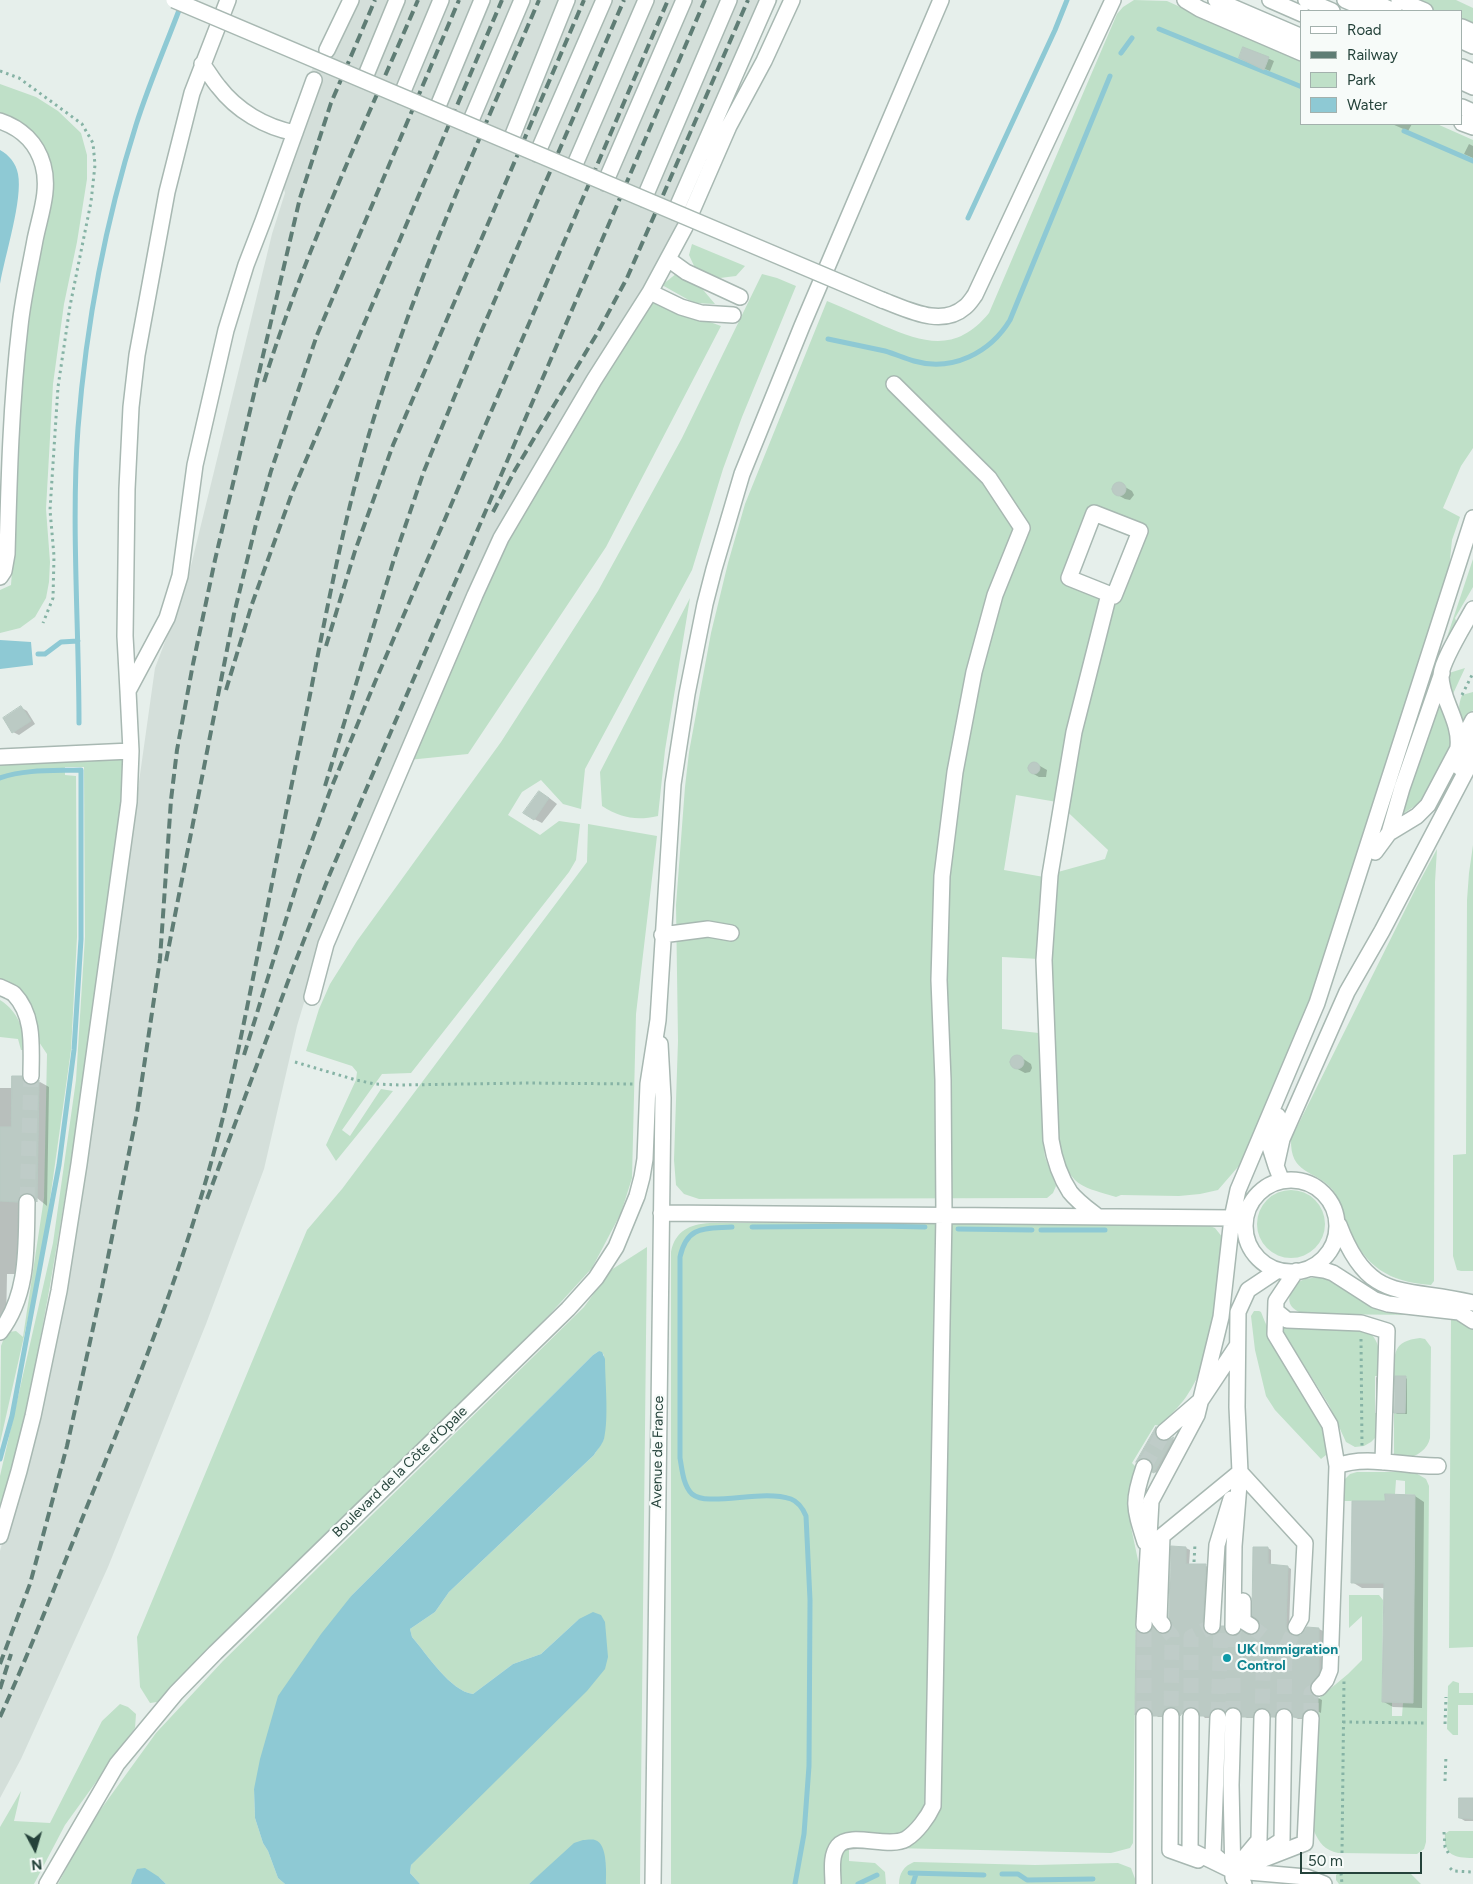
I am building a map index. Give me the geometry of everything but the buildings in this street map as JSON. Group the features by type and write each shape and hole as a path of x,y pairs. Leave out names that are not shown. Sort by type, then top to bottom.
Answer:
{"lane":[{"path":"174,0 882,300 922,315 935,317 952,314 965,308 975,295 1113,0"},
{"path":"0,1536 31,1426 60,1281 79,1164 128,802 131,751 125,636 131,407 146,303 167,192 192,94 228,0"},
{"path":"327,50 350,0"},
{"path":"364,80 397,0"},
{"path":"401,96 440,0"},
{"path":"436,111 482,0"},
{"path":"469,125 522,0"},
{"path":"510,142 567,0"},
{"path":"537,154 604,0"},
{"path":"573,169 646,0"},
{"path":"605,182 684,0"},
{"path":"644,199 729,0"},
{"path":"675,212 768,0"},
{"path":"312,998 332,928 501,538 594,380 650,292 668,259 690,217 735,113 766,57 792,0"},
{"path":"658,1020 669,826 676,760 697,638 714,569 742,474 802,326 941,0"},
{"path":"1185,0 1200,9 1300,52"},
{"path":"1216,0 1300,36"},
{"path":"1234,0 1300,28"},
{"path":"1270,0 1300,13"},
{"path":"1306,0 1330,10"},
{"path":"1345,0 1369,10"},
{"path":"1369,0 1392,10"},
{"path":"1399,0 1423,10"},
{"path":"202,64 228,98 246,112 276,129 295,133"},
{"path":"128,691 167,618 180,576 194,465 226,330 246,265 314,80"},
{"path":"0,121 22,132 38,151 44,166 46,194 20,324 10,441 7,554 4,571 0,577"},
{"path":"668,259 686,272 740,297"},
{"path":"650,292 681,307 701,313 733,314"},
{"path":"833,1884 834,1856 839,1845 846,1840 896,1842 906,1839 928,1817 933,1806 944,1215 943,1080 939,980 942,876 955,772 974,672 995,595 1022,528 989,478 894,384"},
{"path":"1094,514 1140,531 1114,596 1109,594 1069,578 1094,514"},
{"path":"1473,518 1341,932 1317,1003 1300,1043 1274,1115 1270,1147 1279,1172 1309,1184 1329,1198 1335,1209 1345,1240 1355,1259 1365,1272 1377,1282 1396,1290 1449,1297 1473,1303"},
{"path":"1144,1625 1151,1501 1197,1415 1221,1317 1232,1218 1238,1190 1300,1064 1319,1019 1375,852 1473,542"},
{"path":"1096,1216 1071,1193 1061,1175 1050,1140 1044,960 1050,875 1074,732 1109,594"},
{"path":"1375,852 1389,833 1402,788 1447,658 1473,609"},
{"path":"1442,673 1443,688 1458,733 1458,747"},
{"path":"1389,833 1417,816 1428,805 1473,720"},
{"path":"1473,739 1362,952 1347,992 1282,1138 1279,1172 1248,1206 1244,1231 1252,1253 1278,1270 1324,1270 1333,1273 1375,1300 1388,1304 1459,1312 1473,1321"},
{"path":"0,757 131,751"},
{"path":"1347,992 1382,932 1473,758"},
{"path":"662,935 708,928 731,933"},
{"path":"0,987 13,994 27,1014 31,1035 31,1076"},
{"name":"Boulevard de la Côte d'Opale","path":"46,1884 117,1764 176,1693 215,1652 568,1309 596,1278 616,1247 637,1196 645,1159 648,1084 658,1020"},
{"name":"Avenue de France","path":"653,1884 663,1098 658,1020"},
{"path":"1274,1115 1288,1083 1300,1043"},
{"path":"1288,1083 1300,1064"},
{"path":"0,1332 8,1321 19,1295 26,1265 27,1202"},
{"path":"661,1212 1232,1218"},
{"path":"1318,1688 1326,1680 1330,1670 1337,1466 1330,1425 1275,1334 1276,1301 1303,1270 1321,1262 1329,1255 1337,1234 1338,1221"},
{"path":"1251,1626 1243,1620 1237,1346 1238,1312 1248,1290 1278,1270"},
{"path":"1276,1310 1287,1320 1361,1323 1387,1331 1383,1462"},
{"path":"1164,1432 1201,1400 1237,1346"},
{"path":"1337,1466 1363,1460 1438,1466"},
{"path":"1144,1468 1136,1490 1135,1510 1148,1550"},
{"path":"1163,1625 1160,1620 1162,1536 1240,1472"},
{"path":"1240,1472 1234,1546 1222,1626 1217,1545 1240,1472"},
{"path":"1240,1472 1305,1543 1301,1618 1296,1627"},
{"path":"1144,1716 1144,1884"},
{"path":"1171,1716 1170,1850 1233,1877 1306,1877 1324,1884"},
{"path":"1191,1716 1190,1850 1244,1884"},
{"path":"1226,1716 1231,1785 1233,1877"},
{"path":"1233,1877 1260,1840 1262,1717"},
{"path":"1233,1877 1282,1840 1284,1717"},
{"path":"1233,1877 1305,1843 1311,1718"}],"path":[{"path":"0,71 19,78 82,124 92,143 96,164 91,202 70,306 58,387 50,510 54,556 53,598 43,623"},
{"path":"1462,695 1473,673"},
{"path":"294,1062 375,1084 648,1084"},
{"path":"1361,1338 1362,1448"},
{"path":"1194,1562 1195,1544"},
{"path":"1342,1853 1344,1678"},
{"path":"1445,1724 1446,1697"},
{"path":"1343,1722 1427,1723"},
{"path":"1445,1781 1446,1755"},
{"path":"1444,1832 1445,1847 1450,1856"},
{"path":"1450,1868 1453,1871 1473,1872"},
{"path":"1341,1873 1342,1884"}],"shaded area":[{"path":"347,0 778,0 664,252 484,559 324,936 297,1026 264,1169 206,1324 108,1567 21,1759 0,1798 0,1551 13,1505 126,874 155,668 179,605 183,584 188,578 272,234 285,193 283,185 309,76"}],"green space":[{"path":"1134,0 1167,1 1300,61 1300,125 1439,125 1473,140 1473,448 1461,466 1443,508 1460,517 1452,540 1449,569 1315,992 1244,1160 1218,1190 1179,1196 1121,1195 1116,1197 1081,1184 1070,1174 1060,1154 1050,1013 1053,907 1058,872 1105,859 1108,850 1057,802 1016,795 1004,870 1044,877 1039,959 1002,957 1002,1029 1039,1033 1043,1142 1045,1157 1056,1186 1053,1193 1047,1198 699,1199 684,1194 676,1185 674,1160 678,1041 676,905 685,787 689,752 711,633 745,504 827,301 899,332 927,340 940,341 953,339 965,334 989,313 1117,14 1123,7","holes":["1094,514 1139,531 1109,594 1069,578"]},
{"path":"1405,0 1456,0 1473,8 1473,30 1463,25 1463,10 1429,10"},
{"path":"0,84 36,97 58,111 81,133 87,155 87,179 77,242 64,304 53,384 46,509 50,562 46,598 35,617 20,628 0,633 0,590 11,585 21,344 51,194 37,140 18,120 0,113"},
{"path":"692,244 745,266 736,276 720,278 695,268 689,255"},
{"path":"677,273 699,285 715,304 694,303 662,285"},
{"path":"762,274 796,286 742,417 723,469 692,570 585,769 581,809 563,804 541,780 522,792 508,815 540,835 559,821 580,824 576,860 569,872 411,1073 382,1074 342,1130 350,1136 381,1089 393,1091 336,1161 326,1145 356,1080 357,1072 352,1066 306,1051 319,1009 330,984 357,941 501,742 598,591 682,438"},
{"path":"649,300 721,326 606,547 468,754 408,760 499,553"},
{"path":"1473,559 1473,587 1455,618 1459,629 1425,703"},
{"path":"690,598 665,750 658,816 636,818 622,816 602,806 600,772"},
{"path":"1465,668 1452,696 1447,690 1449,673"},
{"path":"1473,692 1473,710 1466,721 1463,722 1459,712 1462,695"},
{"path":"1438,694 1452,728 1452,746 1425,796 1418,804 1401,815"},
{"path":"123,756 123,800 69,1174 34,1368 19,1438 0,1508 0,1476 53,1243 76,1080 85,937 84,767 65,767 65,775 76,776 77,937 71,1050 48,1214 34,1292 0,1443 1,1346 9,1332 16,1331 23,1337 44,1198 47,1054 35,1036 17,988 0,979 0,763"},
{"path":"588,824 657,836 636,1014 632,1178 621,1213 592,1268 550,1314 157,1702 150,1703 140,1687 137,1637 307,1230 342,1189 587,862"},
{"path":"1473,845 1473,1271 1461,1271 1457,1270 1453,1256 1453,1155 1466,1154 1467,900"},
{"path":"1437,849 1435,882 1434,1281 1431,1285 1391,1276 1380,1270 1362,1253 1348,1227 1335,1193 1325,1183 1304,1170 1294,1159 1291,1139"},
{"path":"0,1000 16,1016 24,1035 27,1050 21,1050 18,1039 0,1037"},
{"path":"1284,1190 1298,1190 1310,1195 1320,1205 1325,1217 1325,1231 1320,1243 1310,1253 1298,1258 1284,1258 1272,1253 1262,1243 1257,1231 1257,1217 1262,1205 1272,1195"},
{"path":"710,1223 1116,1223 1207,1225 1215,1228 1223,1238 1214,1320 1204,1361 1186,1397 1161,1426 1155,1425 1132,1463 1138,1469 1129,1502 1131,1527 1139,1565 1138,1625 1136,1625 1133,1843 1130,1848 1111,1853 849,1847 849,1861 875,1863 885,1872 886,1884 671,1884 671,1252 676,1239 684,1230 696,1225"},
{"path":"647,1247 640,1884 606,1884 605,1858 555,1862 529,1884 420,1884 410,1873 411,1865 579,1619 541,1654 513,1664 473,1694 464,1691 448,1679 412,1637 410,1629 435,1612 449,1592 594,1455 604,1439 604,1355 599,1351 352,1595 254,1789 255,1818 263,1843 278,1878 285,1884 166,1884 159,1877 132,1880 131,1884 58,1884 88,1827 156,1733 223,1661 584,1307 611,1270"},
{"path":"1319,1277 1338,1284 1354,1296 1371,1304 1423,1315 1304,1314 1298,1312 1291,1305 1289,1297 1296,1283 1305,1279"},
{"path":"1254,1311 1261,1312 1269,1330 1301,1382 1319,1417 1326,1455 1321,1459 1275,1410 1266,1396 1255,1350 1251,1316"},
{"path":"1451,1319 1462,1322 1473,1330 1473,1647 1449,1648"},
{"path":"1284,1326 1364,1328 1374,1338 1379,1349 1379,1376 1375,1376 1375,1413 1378,1413 1377,1436 1371,1442 1364,1446 1355,1447 1346,1442 1329,1405 1282,1330"},
{"path":"1420,1338 1425,1339 1431,1347 1430,1438 1421,1452 1411,1457 1399,1457 1394,1454 1394,1413 1405,1413 1406,1376 1394,1376 1395,1355 1400,1345"},
{"path":"1357,1472 1414,1472 1426,1479 1429,1486 1426,1842 1424,1849 1417,1854 1338,1853 1329,1850 1323,1845 1314,1831 1318,1699 1362,1660 1362,1616 1349,1628 1349,1595 1379,1595 1383,1600 1382,1702 1392,1702 1392,1716 1402,1716 1403,1703 1413,1702 1415,1495 1405,1494 1405,1481 1396,1480 1395,1494 1385,1494 1385,1501 1343,1501 1343,1481 1350,1474"},
{"path":"1453,1681 1459,1683 1459,1693 1473,1693 1473,1705 1458,1705 1458,1735 1453,1735 1447,1729 1448,1686"},
{"path":"120,1704 128,1707 136,1714 135,1728 65,1825 34,1884 0,1884 0,1827 21,1791 14,1821 50,1823 102,1721"},
{"path":"1449,1831 1473,1831 1473,1858 1456,1856 1448,1851 1445,1834"},
{"path":"914,1862 1035,1865 1118,1863 1131,1868 1137,1884 899,1884 903,1870"},
{"path":"1338,1873 1411,1874 1421,1884 1339,1884 1336,1880"}],"water":[{"path":"0,150 14,163 19,185 16,212 0,284"},
{"path":"0,640 31,642 33,665 0,669"},
{"path":"599,1351 602,1352 605,1359 606,1399 606,1421 604,1439 601,1445 594,1455 449,1592 435,1612 410,1629 412,1637 448,1679 464,1691 473,1694 513,1664 541,1654 579,1619 593,1612 601,1615 605,1622 608,1657 605,1669 587,1691 411,1865 410,1873 420,1884 285,1884 278,1878 255,1818 254,1789 260,1759 278,1696 321,1634 352,1595"},
{"path":"583,1840 595,1840 602,1847 606,1866 606,1884 529,1884 574,1843"},
{"path":"145,1868 166,1884 131,1884 137,1869"}],"waterway":[{"path":"968,218 1067,0"},
{"path":"79,723 75,501 78,428 86,351 98,275 125,162 146,95 181,5"},
{"path":"1159,29 1300,86"},
{"path":"1121,53 1132,38"},
{"path":"828,339 885,351 928,364 956,362 969,357 992,342 1010,320 1110,76"},
{"path":"1404,131 1473,161"},
{"path":"38,654 45,654 61,642 78,641"},
{"path":"0,778 30,772 81,770 81,939 74,1050 59,1165 12,1416 0,1459"},
{"path":"732,1227 706,1229 692,1234 687,1239 680,1257 680,1458 683,1477 689,1490 696,1496 710,1499 762,1496 782,1497 796,1502 806,1516 810,1600 809,1766 804,1834 795,1884"},
{"path":"752,1227 925,1227"},
{"path":"958,1229 1032,1230"},
{"path":"1041,1230 1105,1230"},
{"path":"910,1873 984,1875"},
{"path":"913,1884 916,1874"},
{"path":"1002,1874 1018,1874 1027,1880 1093,1879"},
{"path":"858,1884 877,1875"}],"tunnel":[{"path":"27,1202 31,1076"},
{"path":"1144,1467 1164,1432"},
{"path":"1144,1625 1144,1716"},
{"path":"1163,1625 1172,1636 1171,1716"},
{"path":"1191,1716 1191,1637 1212,1626"},
{"path":"1218,1717 1221,1626"},
{"path":"1251,1626 1264,1636 1262,1717"},
{"path":"1233,1627 1233,1716"},
{"path":"1284,1717 1285,1649 1296,1627"},
{"path":"1311,1718 1311,1693 1319,1688"}],"railway":[{"path":"0,1664 30,1584 67,1446 101,1292 137,1113 160,959 171,800 177,750 215,560 300,198 331,103 375,0"},
{"path":"264,382 280,333 317,237 418,0"},
{"path":"166,961 234,614 271,471 317,335 459,0"},
{"path":"226,690 252,604 292,493 502,0"},
{"path":"0,1717 38,1629 133,1391 167,1300 198,1207 212,1160 236,1062 334,576 365,448 402,334 423,277 539,0"},
{"path":"326,646 355,551 393,445 584,0"},
{"path":"325,786 394,559 424,471 481,332 624,0"},
{"path":"244,1055 301,871 330,791 668,0"},
{"path":"207,1199 329,876 705,0"},
{"path":"493,512 515,470 598,332 627,278 748,0"},
{"path":"0,1689 11,1654"}],"place":[{"name":"UK Immigration Control","path":"1227,1658"}]}
